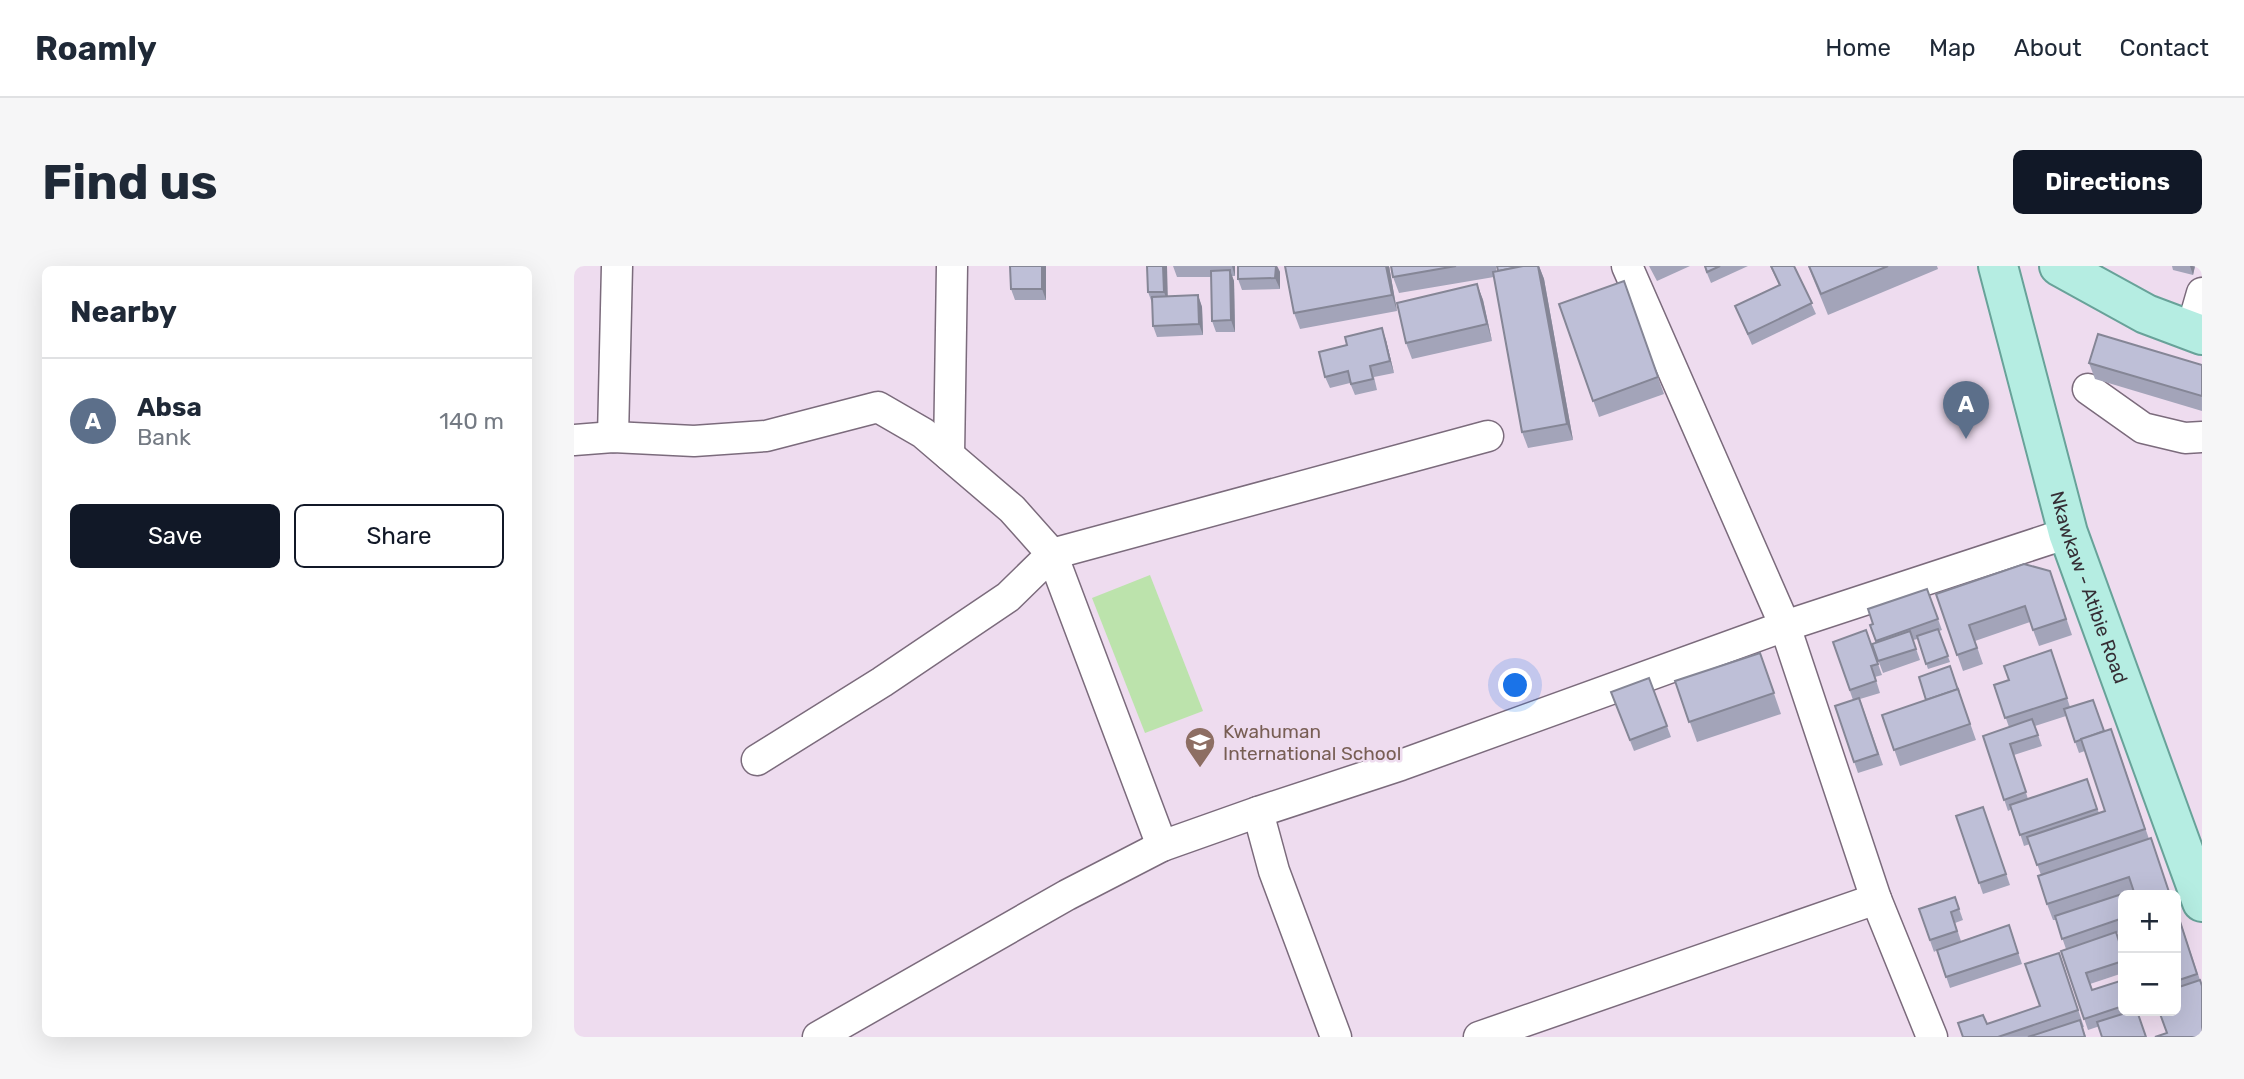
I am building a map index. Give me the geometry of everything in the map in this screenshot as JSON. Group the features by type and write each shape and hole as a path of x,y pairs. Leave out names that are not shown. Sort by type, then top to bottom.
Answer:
{"main road":[{"name":"Nkawkaw - Atibie Road","path":"1998,266 2068,533 2202,902"},
{"path":"2059,266 2146,314 2197,333"}],"street":[{"path":"613,437 617,266"},
{"path":"949,455 952,266"},
{"path":"1627,266 1785,626 1876,899 1932,1037"},
{"path":"2197,333 2202,293"},
{"path":"2088,388 2143,428 2185,438 2202,437"},
{"path":"574,440 613,437 694,440 766,436 878,407 923,433 1012,509 1052,554 1162,846"},
{"path":"757,760 882,682 1008,597 1052,554 1488,436"},
{"path":"818,1037 1067,895 1162,846 1401,765 1785,626 2068,533"},
{"path":"1258,812 1274,871 1336,1037"},
{"path":"1479,1037 1876,899"}],"green space":[{"path":"1150,575 1203,711 1145,733 1092,598"}],"building":[{"path":"1010,266 1042,266 1042,289 1011,289"},
{"path":"1147,266 1163,266 1164,292 1148,292"},
{"path":"1238,266 1276,266 1275,278 1238,279"},
{"path":"1285,266 1386,266 1392,295 1294,313"},
{"path":"1391,266 1456,266 1393,277"},
{"path":"1497,266 1523,266 1498,271"},
{"path":"1538,266 1567,424 1522,432 1493,272"},
{"path":"1705,266 1720,266 1707,272"},
{"path":"1771,266 1794,266 1812,303 1748,334 1735,306 1780,285"},
{"path":"1809,266 1888,266 1821,294"},
{"path":"1230,270 1231,320 1212,321 1211,271"},
{"path":"1624,281 1658,377 1593,401 1559,304"},
{"path":"1477,284 1487,324 1406,343 1397,303"},
{"path":"1198,295 1199,324 1153,326 1152,297"},
{"path":"1382,328 1390,361 1370,366 1373,379 1351,384 1348,371 1325,377 1319,352 1347,345 1345,337"},
{"path":"2098,334 2202,365 2202,396 2089,363"},
{"path":"2024,564 2050,571 2066,619 2033,630 2025,606 1969,625 1977,648 1957,655 1936,594"},
{"path":"1927,589 1938,619 1876,641 1868,609"},
{"path":"1938,629 1948,656 1926,664 1917,636"},
{"path":"1866,630 1878,664 1871,666 1876,681 1850,690 1833,642"},
{"path":"1910,631 1916,649 1878,661 1872,644"},
{"path":"2051,650 2067,698 2005,718 1994,685 2009,680 2004,666"},
{"path":"1760,653 1774,693 1689,722 1675,681"},
{"path":"1950,666 1958,689 1926,700 1919,677"},
{"path":"1649,678 1667,726 1630,740 1611,692"},
{"path":"1958,689 1970,724 1894,750 1882,715"},
{"path":"1859,698 1878,754 1854,762 1835,706"},
{"path":"2093,700 2104,731 2075,742 2064,709"},
{"path":"2032,719 2038,735 2010,744 2026,792 2004,800 1983,736"},
{"path":"2111,729 2145,829 2037,865 2027,837 2105,811 2081,739"},
{"path":"2087,779 2097,809 2020,835 2010,805"},
{"path":"1983,807 2006,874 1979,883 1956,816"},
{"path":"2151,838 2168,890 2133,890 2129,877 2047,904 2038,876"},
{"path":"2118,895 2118,920 2062,939 2055,916"},
{"path":"1955,897 1959,909 1951,912 1957,931 1930,940 1919,909"},
{"path":"2181,924 2197,974 2181,979"},
{"path":"2009,925 2018,953 1946,977 1937,950"},
{"path":"2116,932 2118,963 2086,973 2092,990 2118,982 2118,1008 2084,1019 2061,951"},
{"path":"2059,953 2078,1010 1998,1037 1963,1037 1958,1023 1983,1015 1987,1024 2040,1006 2025,964"},
{"path":"2200,980 2202,1037 2155,1037 2167,1033 2161,1016 2181,1016 2181,986"},
{"path":"2118,1015 2139,1016 2146,1037 2102,1037 2097,1022"},
{"path":"2080,1020 2085,1037 2028,1037"}],"place":[{"name":"Absa","path":"1966,439"},
{"name":"Kwahuman International School","path":"1200,769"}]}
